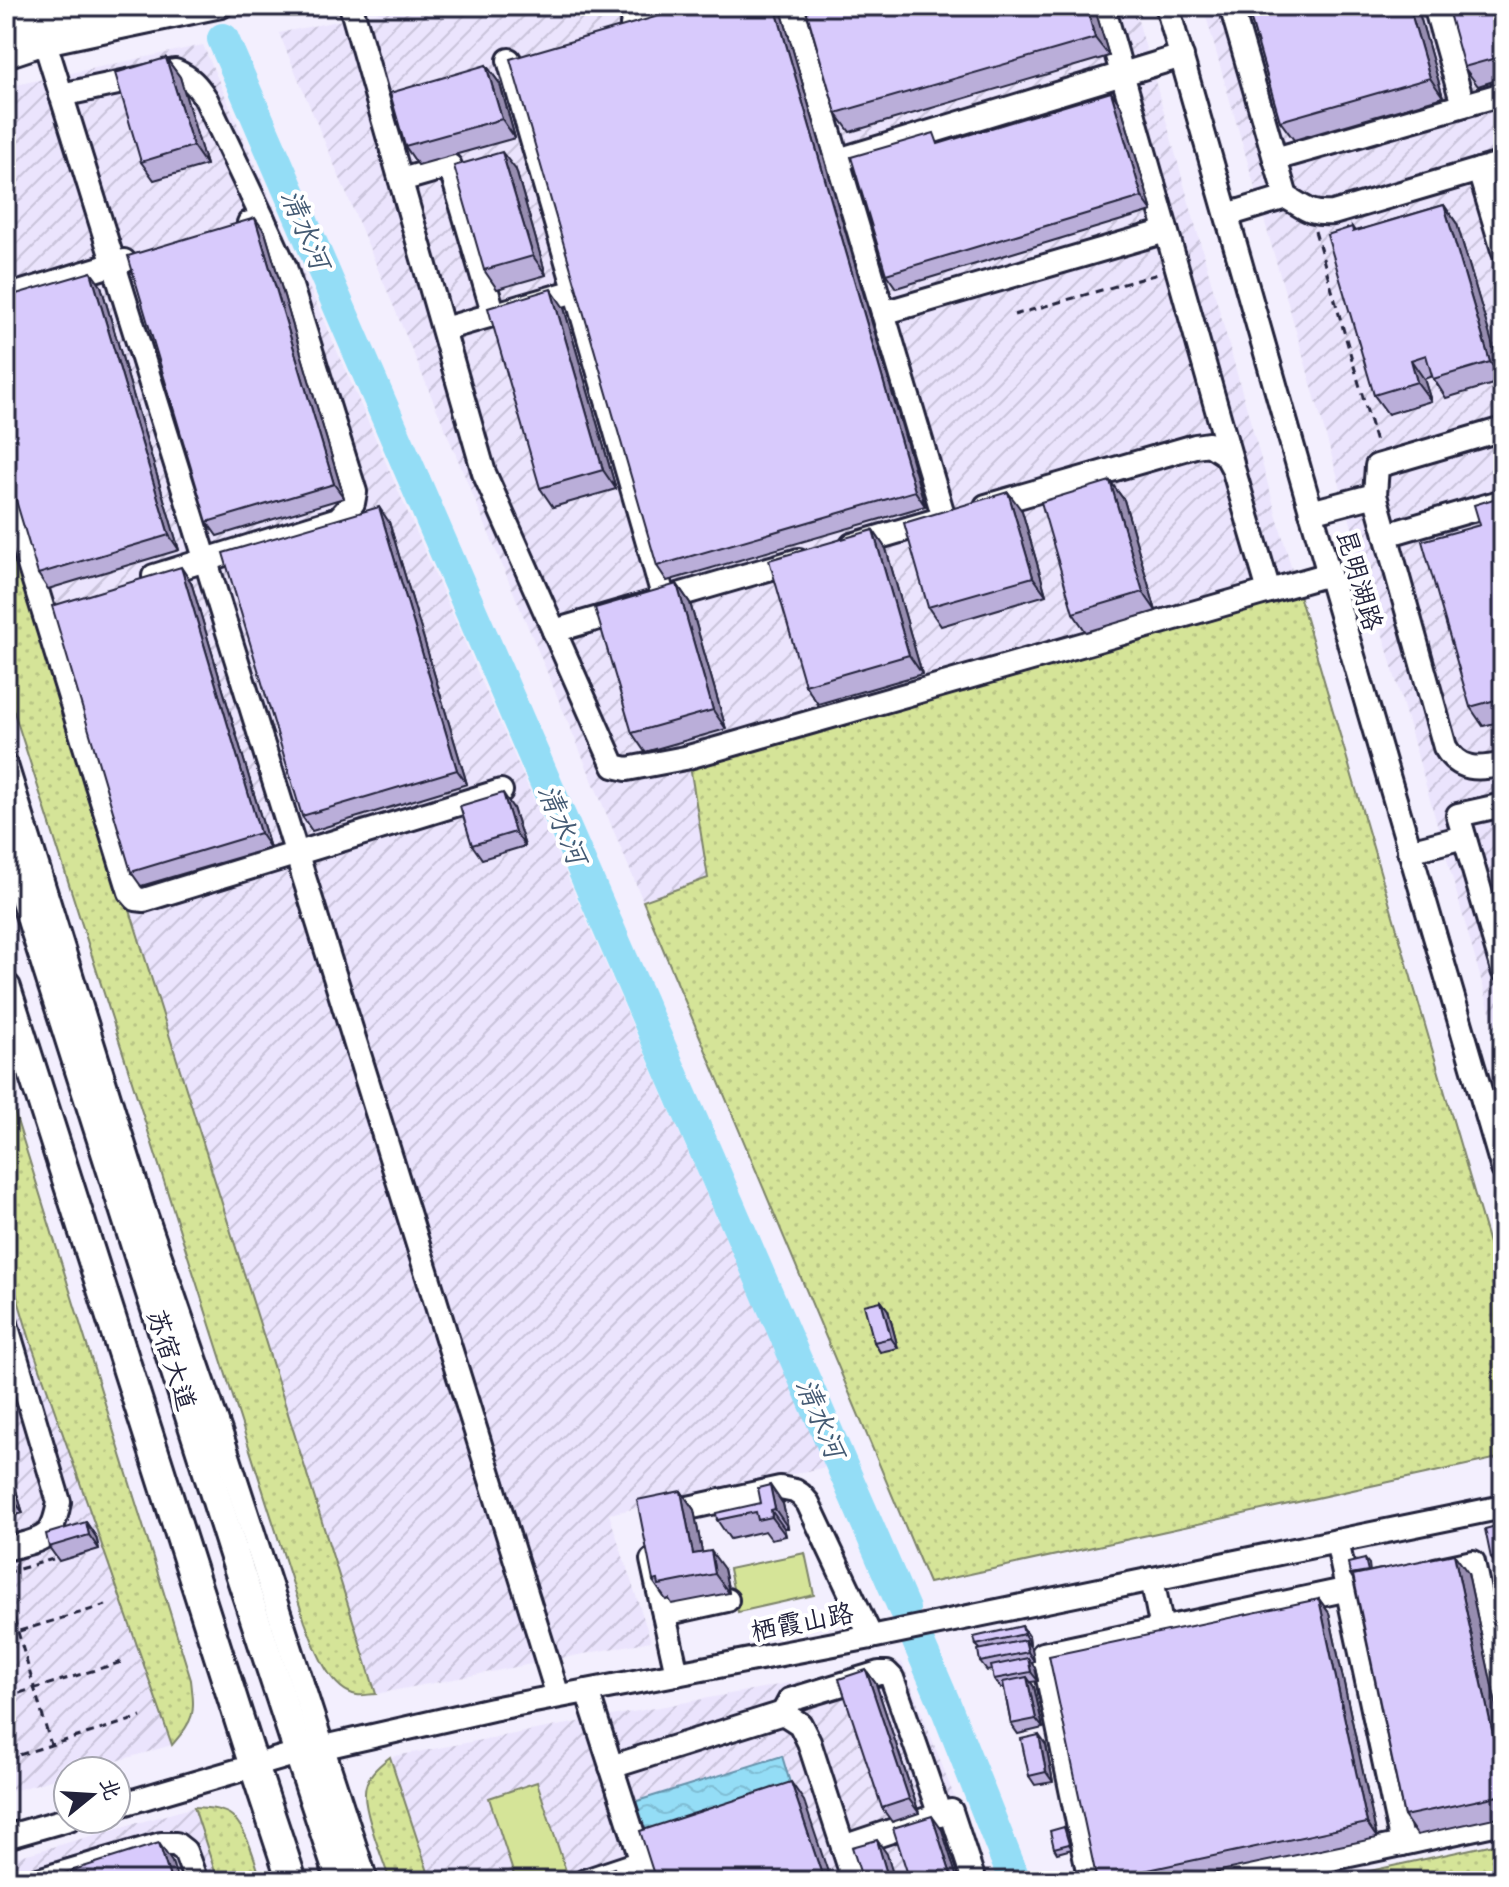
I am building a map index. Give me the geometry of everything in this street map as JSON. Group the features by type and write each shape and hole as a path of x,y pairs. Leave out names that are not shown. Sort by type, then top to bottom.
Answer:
{"main road":[{"path":"6,30 42,33 116,6"},
{"name":"苏宿大道","path":"6,838 310,1750 341,1881"},
{"name":"苏宿大道","path":"6,988 248,1768 292,1881"}],"street":[{"path":"6,56 25,48 42,33 221,6"},
{"path":"351,6 384,95 401,180 484,473 614,766 627,769 685,758 1329,574"},
{"path":"613,30 662,15 668,6"},
{"path":"792,6 944,518"},
{"path":"1103,6 1269,591"},
{"name":"昆明湖路","path":"1167,6 1503,1169"},
{"path":"1231,6 1286,197 1309,212 1333,213 1503,163"},
{"path":"1435,6 1463,105"},
{"path":"42,33 558,1696"},
{"path":"838,160 1182,56"},
{"path":"509,60 664,599"},
{"path":"61,95 175,71 198,85 285,267 355,492 353,503 338,519 131,583"},
{"path":"1275,159 1503,94"},
{"path":"401,180 450,166 494,315"},
{"path":"1479,170 1503,250"},
{"path":"1227,215 1286,197"},
{"path":"224,231 263,219"},
{"path":"883,313 1166,231"},
{"path":"6,297 142,256"},
{"path":"444,329 575,291"},
{"path":"1503,429 1377,466 1375,495 1445,747 1452,758 1463,766 1481,768 1503,764"},
{"path":"554,631 1195,446 1209,444 1218,448 1233,468"},
{"path":"6,490 50,608 130,892 136,899 144,900 501,791"},
{"path":"1311,512 1375,495"},
{"path":"1386,535 1503,501"},
{"path":"6,765 143,1207 221,1434 310,1750 366,1881"},
{"path":"1503,805 1458,815 1503,970"},
{"path":"1409,851 1464,837"},
{"path":"6,1031 248,1768 278,1881"},
{"path":"6,1324 10,1354 59,1502 55,1523 47,1536 6,1549"},
{"path":"677,1674 647,1534 647,1518 780,1488 801,1495 814,1514 871,1637"},
{"name":"栖霞山路","path":"132,1801 310,1750 492,1709 871,1637 1503,1507"},
{"path":"1337,1541 1402,1844"},
{"path":"1090,1881 1043,1654 1473,1562 1503,1706"},
{"path":"1152,1579 1162,1629"},
{"path":"664,1614 727,1600"},
{"path":"611,1767 783,1713 790,1700 887,1673 892,1678 940,1815"},
{"path":"585,1881 645,1872 587,1691"},
{"path":"783,1713 800,1724 809,1742 854,1881"},
{"path":"843,1847 951,1811 974,1881"},
{"path":"1227,1881 1503,1822"},
{"path":"6,1837 52,1824"},
{"path":"35,1881 161,1844 176,1844 185,1851 196,1881"}],"path":[{"path":"1309,212 1377,447 1377,466"},
{"path":"1014,315 1177,268"},
{"path":"6,1573 53,1559"},
{"path":"6,1591 51,1745"},
{"path":"6,1635 106,1605"},
{"path":"6,1697 125,1661"},
{"path":"6,1759 141,1717"}],"shaded area":[{"path":"410,6 1134,6 1299,595 1503,1291 1503,1457 929,1583 279,33"},
{"path":"1203,6 1503,6 1503,1057 1433,810"},
{"path":"203,45 826,1467 609,1514 651,1641 376,1694 6,515 6,87"},
{"path":"6,1260 31,1343 172,1745 132,1757 52,1755 52,1780 6,1793"},
{"path":"902,1662 987,1881 431,1881 390,1757"},
{"path":"194,1807 218,1881 6,1881 6,1860 95,1835 132,1835 132,1824"}],"green space":[{"path":"6,515 376,1694 357,1695 338,1685 324,1665 305,1622 6,687"},
{"path":"1299,595 1503,1291 1503,1457 929,1583 643,901 708,878 690,766"},
{"path":"6,1085 191,1680 192,1716 172,1745 31,1343 6,1260"},
{"path":"805,1553 814,1595 738,1612 729,1569"},
{"path":"390,1757 431,1881 390,1881 374,1837 366,1802 367,1782"},
{"path":"537,1782 568,1877 556,1881 516,1881 489,1798"},
{"path":"194,1807 224,1811 232,1816 242,1829 261,1881 218,1881"},
{"path":"1503,1842 1503,1881 1324,1881"}],"water":[{"path":"782,1756 794,1796 647,1842 634,1802"}],"building":[{"path":"693,6 775,6 915,491 657,566 510,59"},
{"path":"805,6 1086,6 1095,38 836,113"},
{"path":"1247,6 1409,6 1430,78 1280,121"},
{"path":"1447,6 1503,6 1503,56 1464,67"},
{"path":"166,58 193,146 141,162 115,73"},
{"path":"486,65 502,119 405,146 390,93"},
{"path":"1111,92 1142,197 886,274 851,157 934,133 938,144"},
{"path":"502,152 533,256 484,270 454,166"},
{"path":"1444,205 1490,362 1433,379 1426,355 1411,360 1417,382 1374,395 1327,235 1352,227 1353,232"},
{"path":"255,218 334,484 207,522 128,256"},
{"path":"91,272 169,535 38,574 6,467 6,297"},
{"path":"551,289 603,470 540,488 488,308"},
{"path":"1110,481 1143,592 1073,613 1041,502"},
{"path":"1008,492 1033,577 928,607 904,523"},
{"path":"1503,496 1503,698 1470,707 1422,541 1480,525 1474,505"},
{"path":"379,507 457,770 302,816 223,553"},
{"path":"873,530 909,655 805,685 769,560"},
{"path":"181,567 260,833 131,872 52,606"},
{"path":"677,584 713,710 632,733 595,608"},
{"path":"503,793 515,832 472,845 460,806"},
{"path":"881,1301 891,1338 874,1342 864,1305"},
{"path":"6,1477 13,1499 6,1501"},
{"path":"770,1485 775,1509 771,1510 772,1517 758,1520 756,1512 717,1520 716,1513 761,1503 758,1488"},
{"path":"681,1491 693,1554 711,1551 715,1574 659,1585 658,1580 653,1581 637,1500"},
{"path":"86,1522 89,1535 49,1547 46,1534"},
{"path":"1503,1524 1503,1555 1491,1558 1485,1529"},
{"path":"1454,1554 1503,1781 1503,1795 1404,1816 1353,1575"},
{"path":"1365,1559 1368,1571 1350,1574 1348,1563"},
{"path":"1319,1599 1367,1823 1097,1881 1049,1656"},
{"path":"1022,1626 1024,1634 976,1645 974,1637"},
{"path":"1025,1640 1028,1652 980,1662 978,1650"},
{"path":"1028,1658 1031,1672 994,1679 991,1666"},
{"path":"866,1670 909,1799 882,1808 839,1679"},
{"path":"1027,1677 1036,1719 1011,1724 1003,1682"},
{"path":"1039,1735 1046,1772 1029,1776 1021,1739"},
{"path":"791,1782 824,1881 656,1881 640,1831"},
{"path":"932,1816 953,1881 910,1881 893,1828"},
{"path":"1064,1827 1069,1844 1054,1848 1050,1831"},
{"path":"877,1840 889,1881 863,1881 852,1847"},
{"path":"159,1843 171,1881 39,1881"},
{"path":"614,1868 618,1881 575,1881"},
{"path":"1079,1870 1081,1881 1067,1881 1065,1874"}],"waterway":[{"name":"清水河","path":"223,39 904,1609"},
{"name":"清水河","path":"917,1639 1015,1881"}]}
